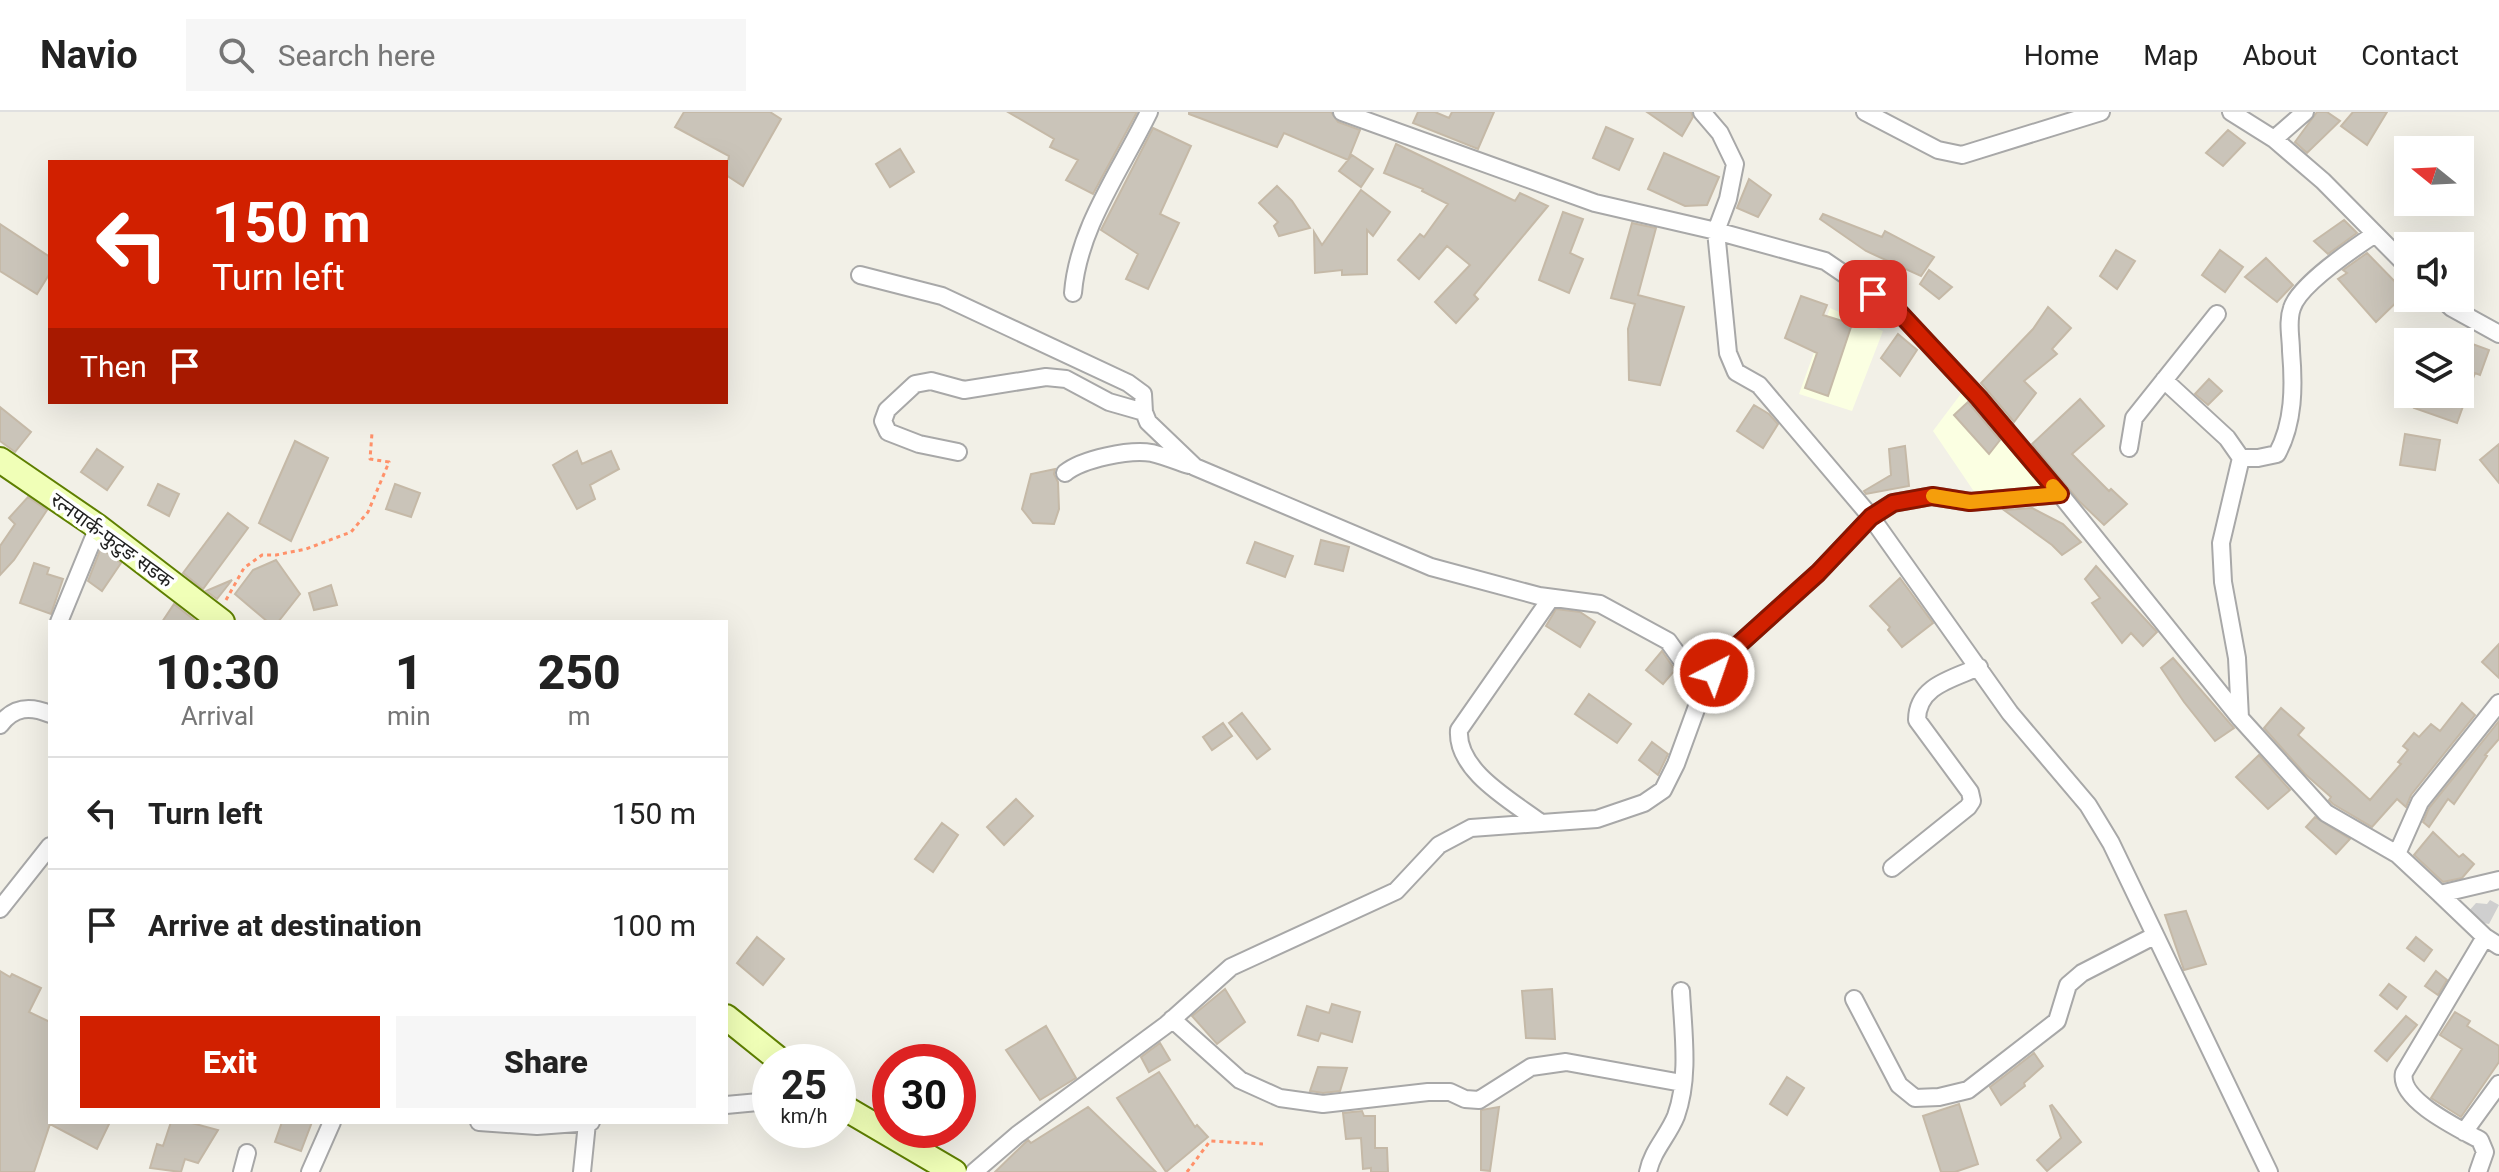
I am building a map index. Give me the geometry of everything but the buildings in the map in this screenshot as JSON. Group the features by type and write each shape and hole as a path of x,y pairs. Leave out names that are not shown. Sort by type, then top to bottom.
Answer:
{"street":[{"path":"1073,293 1075,274 1094,215 1149,112"},
{"path":"1342,112 1595,203 1716,231 1825,261 1897,310 1979,398 2240,718 2326,813 2397,854 2492,942 2403,1080 2412,1096 2480,1140 2485,1152 2478,1172"},
{"path":"1702,112 1720,133 1735,164 1728,199 1716,231 1728,353 1736,372 1759,385 1871,517 2010,713 2088,805 2111,843 2269,1172"},
{"path":"1865,112 1938,150 1962,155 2101,112"},
{"path":"2231,112 2274,139 2323,181 2394,253"},
{"path":"2274,139 2305,112"},
{"path":"2241,458 2277,454 2287,435 2293,385 2289,326 2292,305 2330,266 2375,234"},
{"path":"860,275 942,296 1128,383 1143,394 1148,422 1195,467"},
{"path":"2459,312 2499,334"},
{"path":"2129,448 2134,418 2217,314"},
{"path":"958,452 919,444 888,432 883,421 887,410 915,384 931,381 964,390 1046,377 1066,379 1109,402 1144,412"},
{"path":"2164,380 2227,438 2241,458 2221,543 2223,582 2237,658 2240,718"},
{"path":"1065,473 1076,464 1100,457 1149,452 1195,467 1431,567 1551,598 1600,604 1668,641 1703,690"},
{"name":"रत्नपार्क-फुटुङ सडक","path":"0,460 98,527 218,620"},
{"path":"974,1172 1017,1135 1172,1019 1231,967 1396,891 1439,845 1471,828 1597,819 1644,803 1663,790 1676,764 1703,690 1726,656 1818,573 1871,517 1893,503 1932,496 1970,502 2060,494"},
{"path":"60,620 98,527"},
{"path":"1541,823 1473,771 1458,743 1459,730 1551,598"},
{"path":"1892,868 1972,801 1970,792 1917,720 1917,707 1926,692 1979,667"},
{"path":"2397,854 2420,802 2499,703"},
{"path":"0,725 5,718 24,708 32,707 48,713"},
{"path":"0,909 48,849"},
{"path":"2440,894 2499,880"},
{"path":"1854,999 1899,1085 1915,1098 1939,1097 1968,1090 2057,1021 2068,985 2082,973 2154,936"},
{"path":"1648,1172 1650,1161 1676,1116 1684,1069 1681,991"},
{"path":"728,1019 760,1044"},
{"path":"1172,1019 1240,1080 1280,1098 1323,1104 1428,1092 1450,1092 1465,1099 1479,1100 1531,1067 1566,1062 1682,1083"},
{"path":"2464,1132 2499,1084"},
{"path":"728,1105 752,1103"},
{"path":"856,1115 954,1172"},
{"path":"310,1172 331,1124"},
{"path":"508,1124 563,1124"},
{"path":"582,1172 589,1124"},
{"path":"242,1172 247,1153"}],"path":[{"path":"219,620 232,586 244,568 262,555 306,549 351,532 368,512 389,462 370,459 372,433"},
{"path":"1187,1172 1210,1141 1263,1144"}],"shaded area":[{"path":"1830,308 1883,331 1852,411 1799,394"},
{"path":"1963,391 2042,485 1975,493 1933,431"},
{"path":"2490,900 2499,905 2489,924 2473,921 2468,912 2476,903 2487,904"}],"slow traffic":[{"path":"1933,496 1970,502 2060,494 2053,486"}],"route":[{"path":"1714,673 1726,656 1818,573 1871,517 1893,503 1932,496 1970,502 2060,494 1979,398 1897,310 1873,294"}]}
